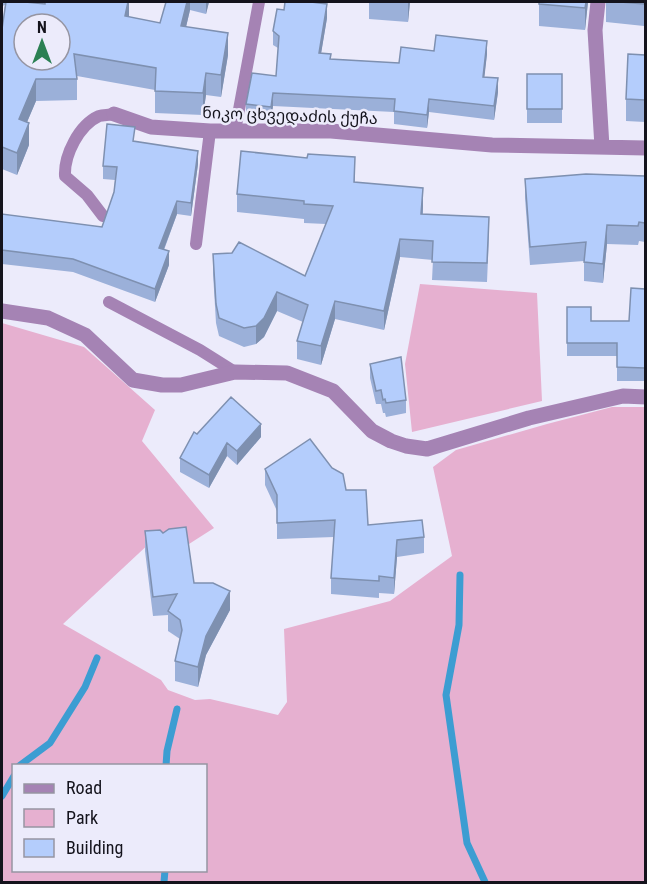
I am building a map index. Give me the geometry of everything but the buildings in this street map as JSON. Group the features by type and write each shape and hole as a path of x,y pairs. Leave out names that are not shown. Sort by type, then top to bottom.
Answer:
{"street":[{"path":"598,2 595,30 602,147"},
{"name":"ნიკო ცხვედაძის ქუჩა","path":"114,114 151,127 235,131 332,131 492,145 645,148"},
{"path":"2,311 48,318 85,335 134,380 162,385 181,385 235,372 287,373 333,391 372,431 391,441 427,449 530,418 623,396 645,397"}],"lane":[{"path":"235,131 259,2"},
{"name":"ნიკო ცხვედაძის ქუჩა","path":"103,216 87,195 65,176 65,169 70,149 79,133 99,116 114,114"},
{"path":"196,244 210,130"},
{"path":"109,302 191,345 235,372"}],"green space":[{"path":"420,284 537,293 542,401 412,432 405,364"},
{"path":"2,323 84,347 155,410 142,441 214,528 189,544 153,540 63,624 161,680 168,690 195,700 210,699 278,715 287,702 284,629 390,601 452,556 433,467 456,450 547,424 612,407 645,407 645,882 2,882"}],"waterway":[{"path":"460,575 459,625 446,695 467,843 485,882"},
{"path":"22,764 50,743 85,687 97,658"},
{"path":"166,764 177,709"},
{"path":"2,796 12,779"},
{"path":"164,882 165,872"}]}
